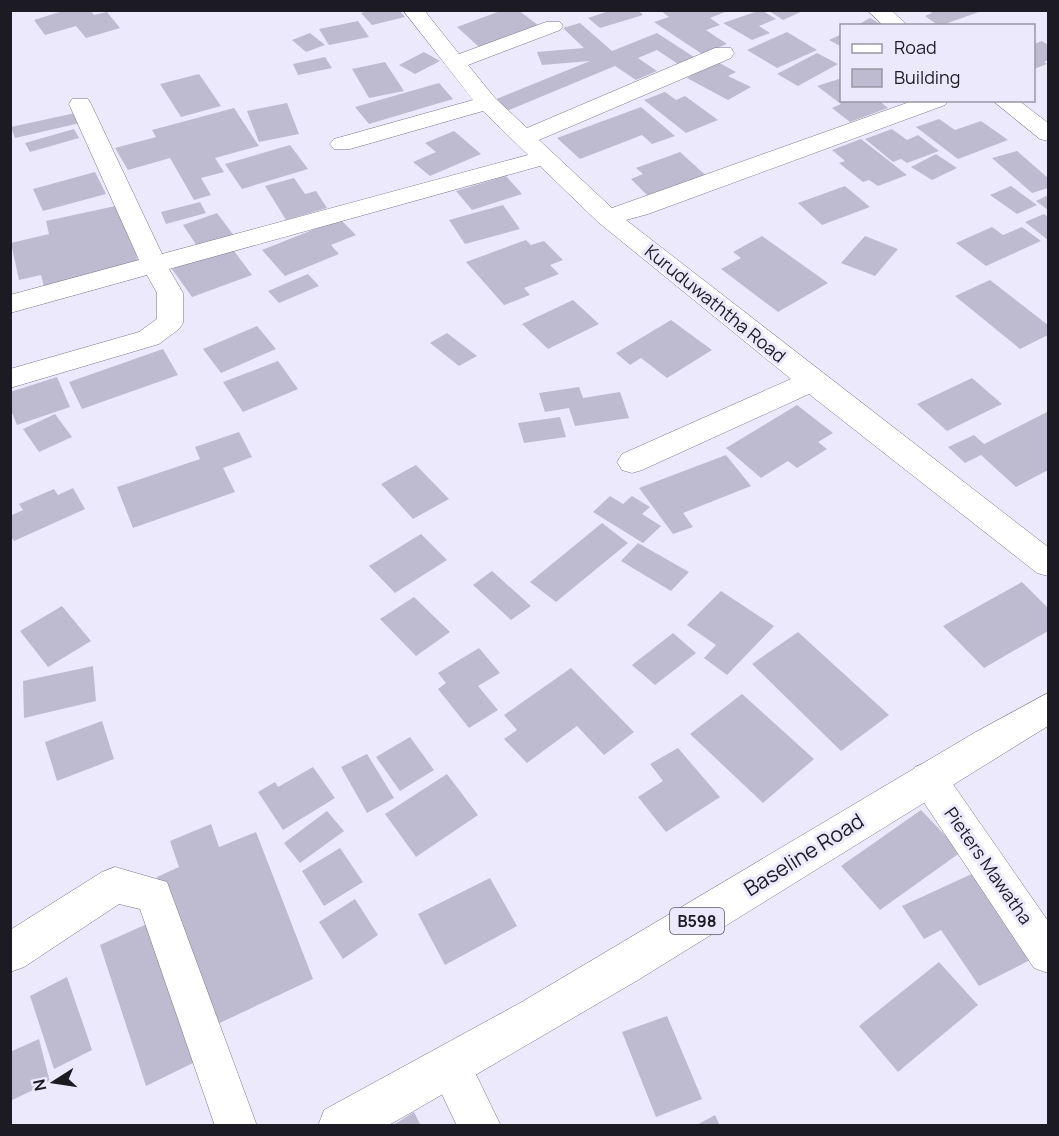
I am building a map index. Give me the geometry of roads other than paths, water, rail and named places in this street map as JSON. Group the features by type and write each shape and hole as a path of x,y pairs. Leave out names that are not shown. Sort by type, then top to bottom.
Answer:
{"main road":[{"name":"Baseline Road","path":"340,1125 450,1067 641,955 928,778 1048,708"}],"street":[{"name":"Kuruduwaththa Road","path":"413,10 487,103 607,217 812,381 1048,564"},
{"path":"877,10 895,24"},
{"path":"454,63 553,26"},
{"path":"523,138 723,53"},
{"path":"607,217 639,209 932,102"},
{"path":"1006,102 1048,134"},
{"path":"342,144 487,103"},
{"path":"10,379 149,338 170,323 170,293 154,266 80,104"},
{"path":"10,304 544,158"},
{"path":"633,462 812,381"},
{"name":"Pieters Mawatha","path":"928,778 1048,954"},
{"path":"10,953 115,885 154,895 236,1125"},
{"path":"450,1067 480,1125"}]}
